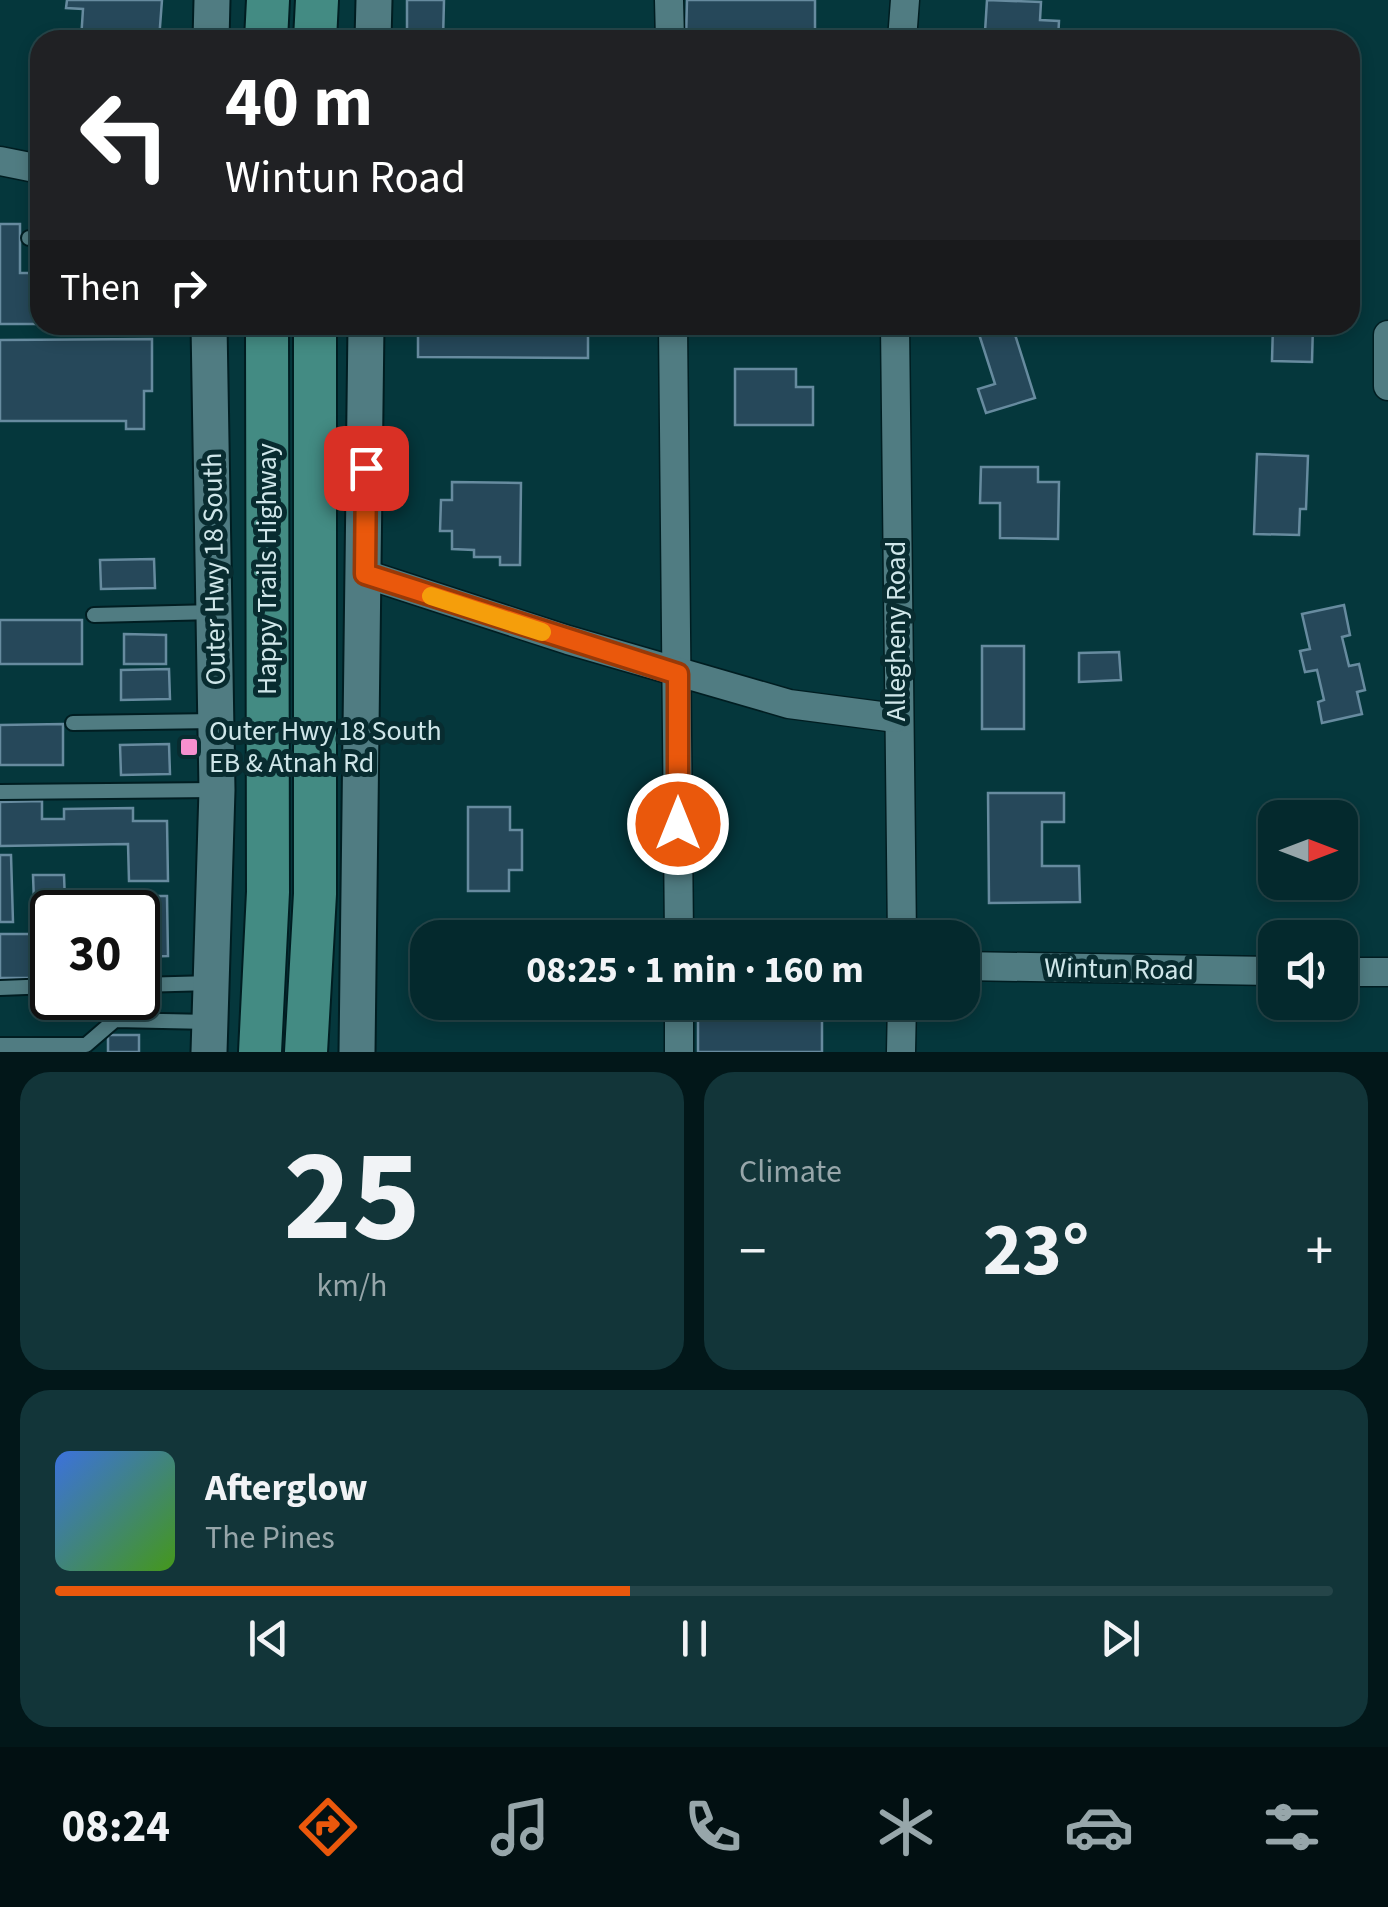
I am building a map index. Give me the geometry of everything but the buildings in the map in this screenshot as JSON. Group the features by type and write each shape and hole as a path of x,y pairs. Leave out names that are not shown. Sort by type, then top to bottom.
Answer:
{"main road":[{"path":"266,30 268,0"},
{"path":"315,30 317,0"},
{"name":"Happy Trails Highway","path":"260,1052 268,892 267,335"},
{"name":"Happy Trails Highway","path":"306,1052 315,894 315,335"}],"street":[{"path":"211,30 212,0"},
{"path":"373,30 374,0"},
{"path":"669,0 670,30"},
{"path":"903,30 905,0"},
{"path":"0,161 30,167"},
{"path":"1388,334 1388,386"},
{"name":"Outer Hwy 18 South","path":"209,335 217,722 210,1037"},
{"path":"357,1052 366,335"},
{"path":"674,335 678,920"},
{"name":"Allegheny Road","path":"896,335 896,718 902,920"},
{"path":"365,574 678,674 790,704 896,718"},
{"name":"Wintun Road","path":"980,966 1258,971"},
{"path":"1358,972 1388,972"},
{"path":"679,1020 679,1052"},
{"path":"902,1020 902,1052"}],"lane":[{"path":"94,615 216,612"},
{"path":"73,723 217,722"},
{"path":"0,792 217,790"},
{"path":"160,984 213,983"},
{"path":"0,988 30,987"},
{"path":"0,1046 86,1045 106,1022 115,1020 210,1037"}],"slow traffic":[{"path":"431,596 542,632"}],"place":[{"name":"Outer Hwy 18 South EB & Atnah Rd","path":"189,747"}],"route":[{"path":"366,468 365,574 678,674 678,824"}]}
